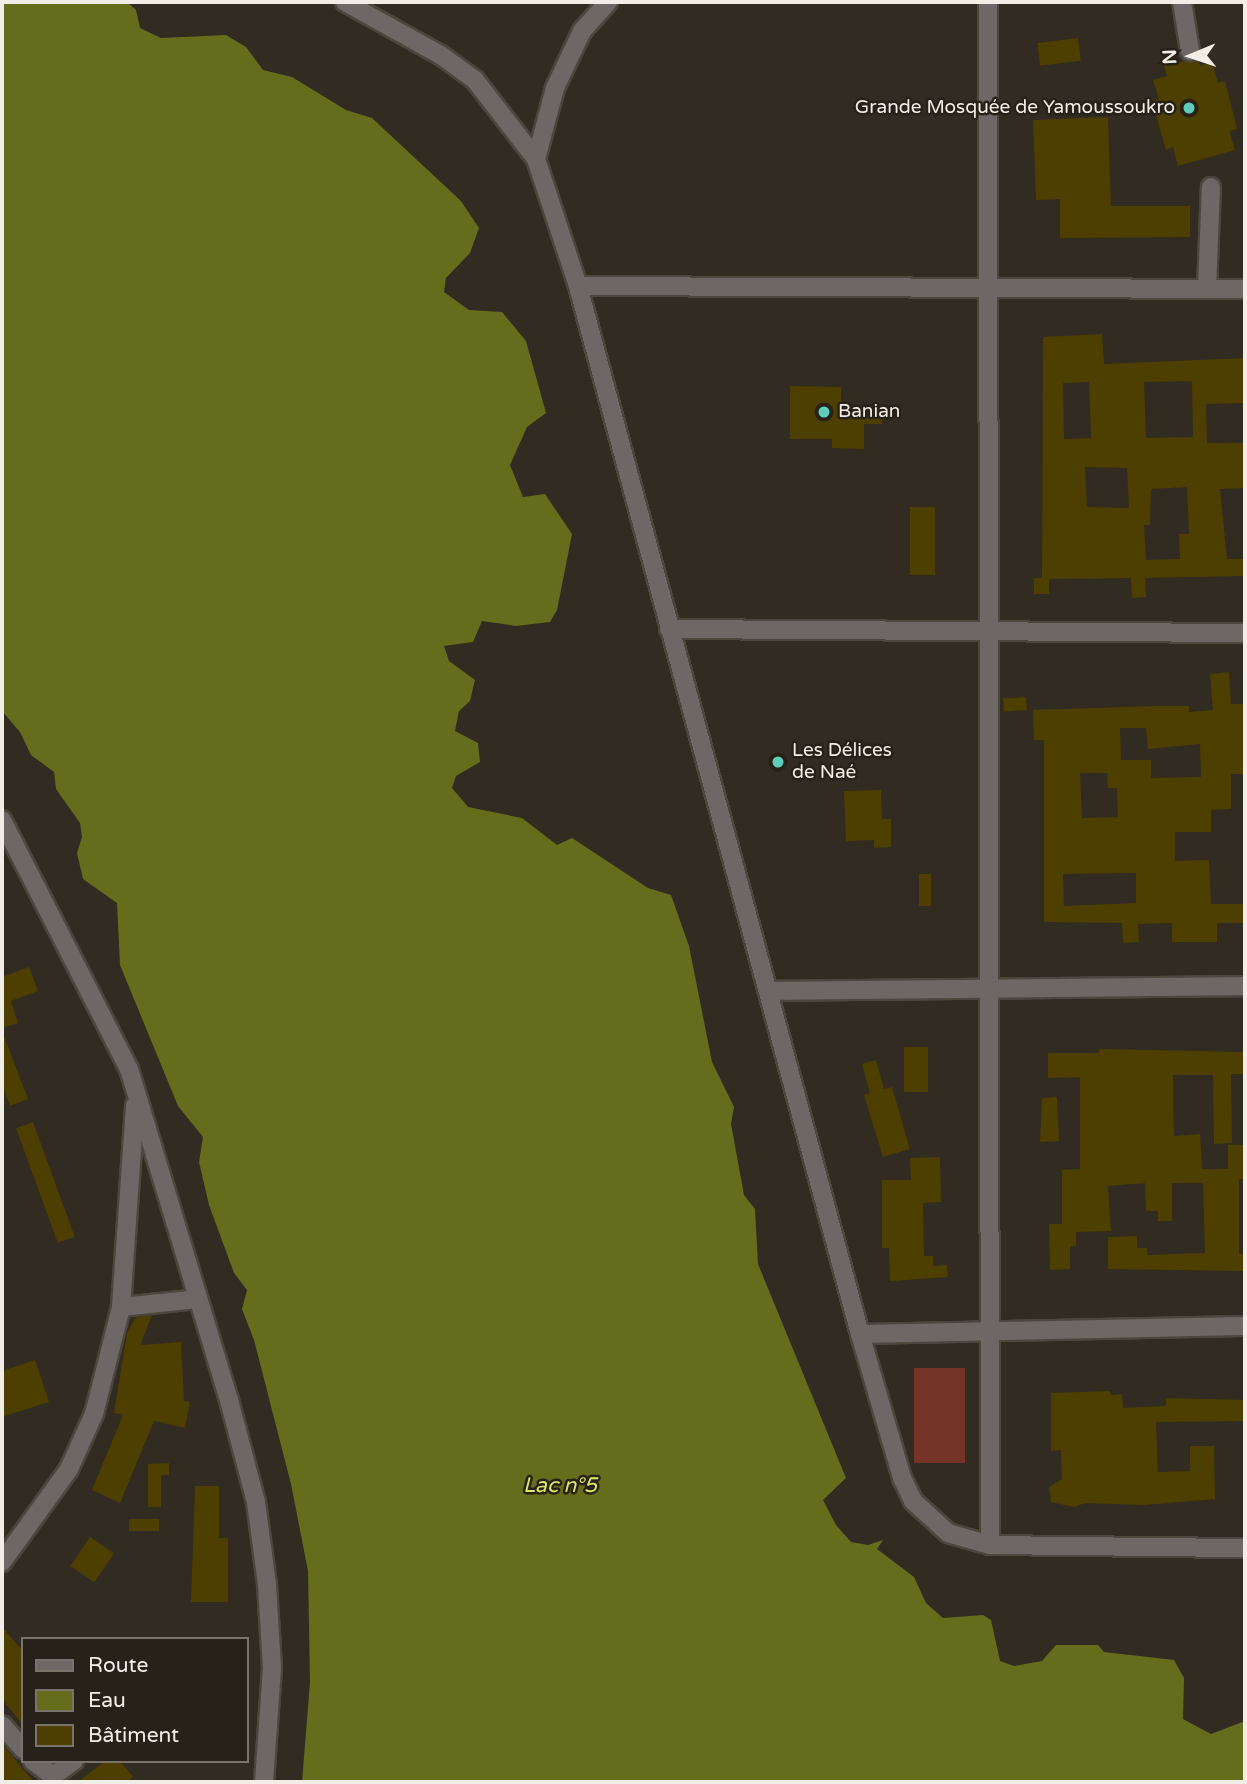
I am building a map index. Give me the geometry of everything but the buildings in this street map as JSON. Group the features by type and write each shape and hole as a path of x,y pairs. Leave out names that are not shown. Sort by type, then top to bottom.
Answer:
{"street":[{"path":"345,2 442,56 475,80 536,159 578,286 860,1334 902,1478 913,1501 948,1532 990,1545 1245,1548"},
{"path":"536,159 555,88 582,31 608,2"},
{"path":"988,2 990,1545"},
{"path":"1182,2 1190,51"},
{"path":"1207,289 1211,187"},
{"path":"578,286 1245,289"},
{"path":"669,629 1245,633"},
{"path":"2,820 76,958 135,1087 229,1400 258,1515 272,1668 264,1782"},
{"path":"768,991 1245,986"},
{"path":"2,1562 74,1458 94,1414 121,1307 135,1087"},
{"path":"121,1307 198,1299"},
{"path":"860,1334 1245,1326"},
{"path":"3,1729 21,1747"},
{"path":"36,1763 53,1776 71,1763"}],"shaded area":[{"path":"914,1368 965,1368 965,1463 914,1463"}],"water":[{"name":"Lac n°5","path":"2,2 127,2 136,10 140,28 161,38 226,35 246,47 263,70 292,77 346,110 372,118 461,201 479,228 470,253 446,278 444,292 469,310 502,312 526,341 546,413 527,427 510,465 523,497 545,494 572,534 557,610 550,622 516,626 482,621 473,642 444,646 449,661 475,680 470,701 459,711 455,731 478,743 480,762 456,776 452,788 468,807 522,818 557,845 572,838 648,888 671,895 689,946 712,1062 734,1107 731,1124 744,1195 755,1209 758,1264 846,1478 823,1500 836,1525 851,1542 868,1545 883,1540 877,1549 914,1577 926,1603 943,1618 983,1615 991,1620 1000,1661 1014,1666 1042,1661 1056,1645 1098,1645 1104,1652 1174,1660 1184,1678 1183,1719 1211,1734 1245,1721 1245,1782 302,1782 310,1682 308,1571 291,1484 254,1340 242,1309 247,1290 234,1273 209,1205 199,1162 203,1137 178,1106 120,965 117,903 83,879 77,853 82,837 80,823 56,789 54,772 31,755 20,732 2,711"}],"place":[{"name":"Grande Mosquée de Yamoussoukro","path":"1189,108"},
{"name":"Banian","path":"824,412"},
{"name":"Les Délices de Naé","path":"778,762"}]}
